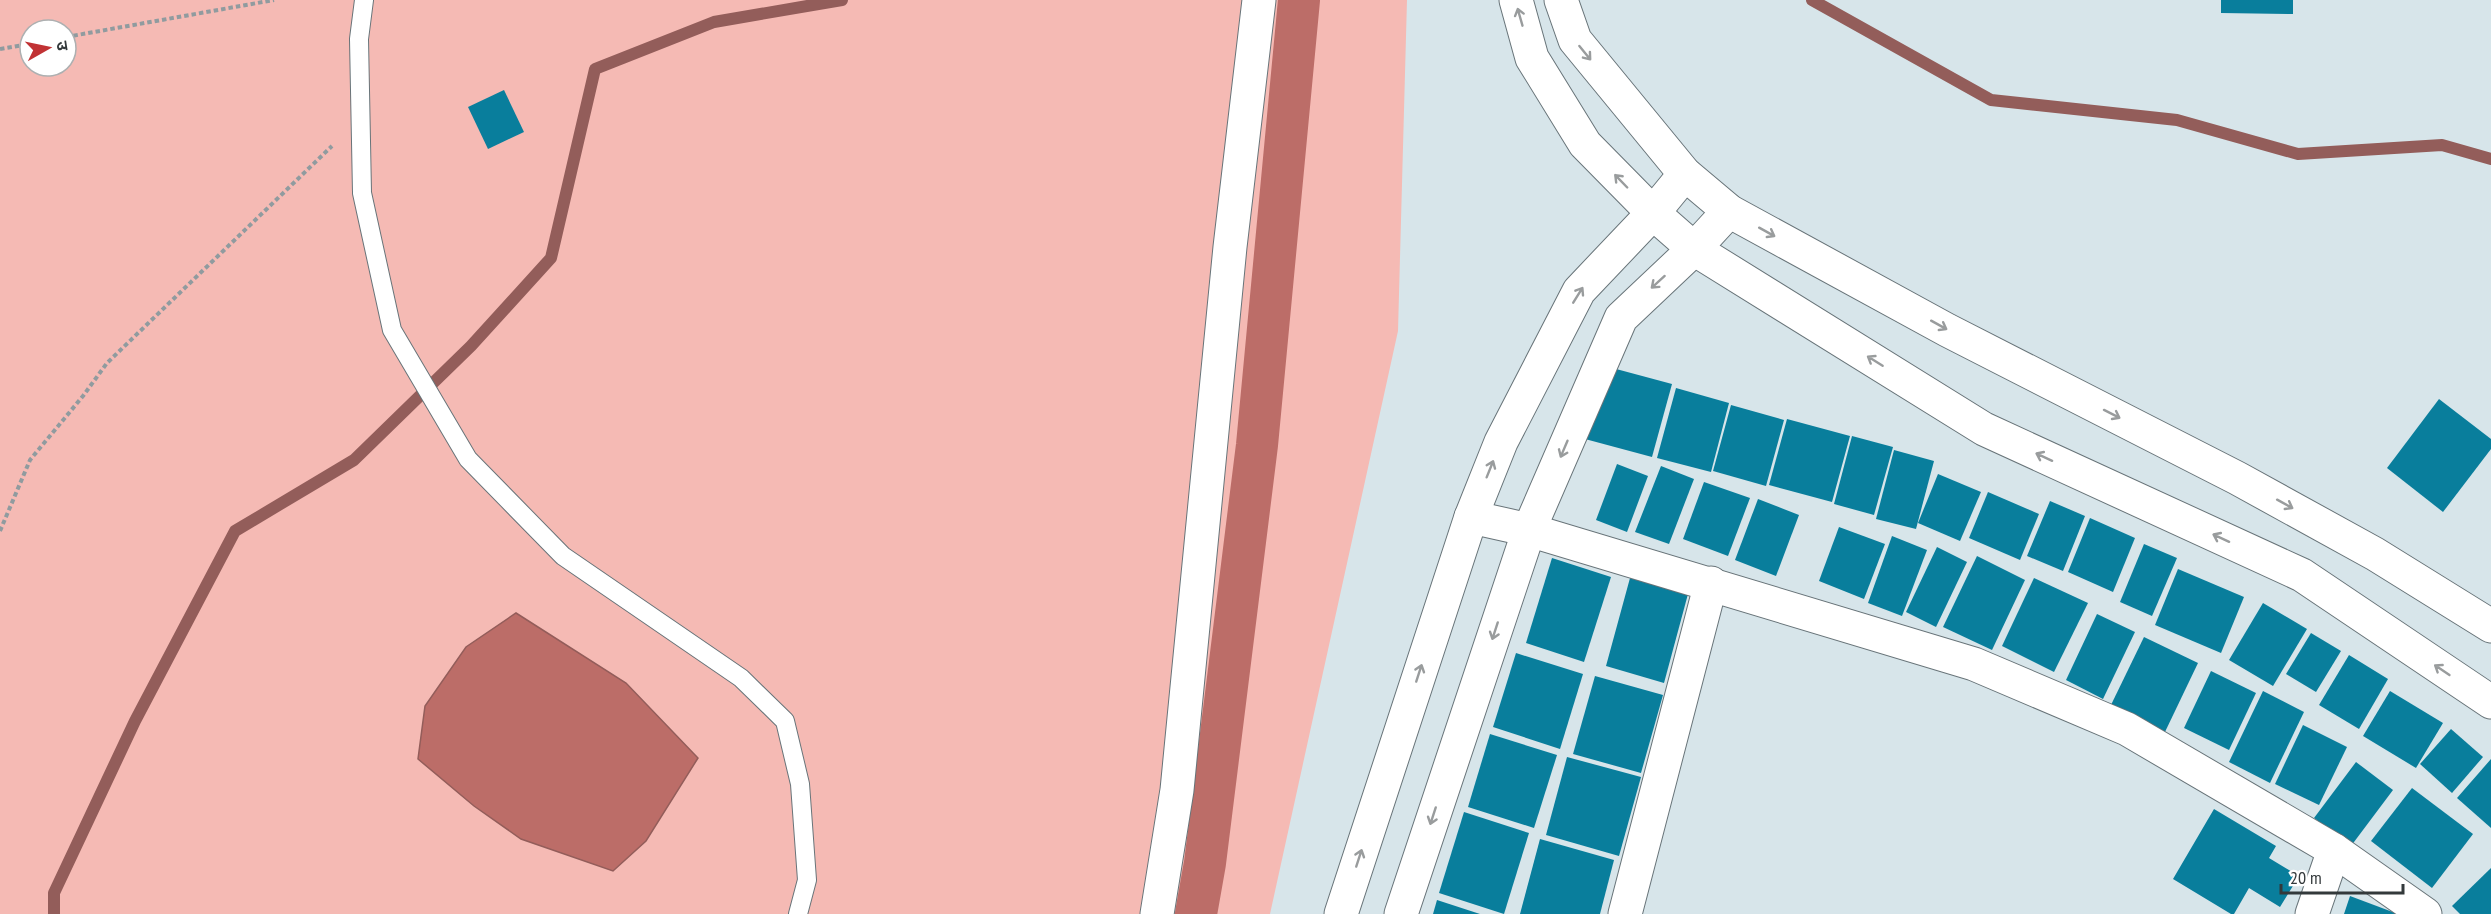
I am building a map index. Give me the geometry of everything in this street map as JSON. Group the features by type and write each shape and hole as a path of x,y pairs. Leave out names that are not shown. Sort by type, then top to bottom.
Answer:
{"street":[{"path":"1157,914 1177,790 1230,247 1258,0"},
{"path":"1516,0 1532,58 1585,144 1653,213 1694,249 1984,429 2301,575 2491,702"},
{"path":"1561,0 1575,40 1685,174 1729,211 1947,330 2237,478 2375,554 2491,626"},
{"path":"1341,914 1471,517 1501,442 1579,291 1653,213 1685,174"},
{"path":"1401,914 1529,530 1621,318 1694,249 1729,211"},
{"path":"1471,517 1529,530 1711,583 1974,664 2127,729 2334,850 2426,914"},
{"path":"1625,914 1711,583"},
{"path":"2312,914 2334,850"}],"lane":[{"path":"364,0 359,39 362,193 392,330 468,459 563,556 741,678 785,720 800,784 807,880 798,914"}],"path":[{"path":"78,35 274,0"},
{"path":"0,49 18,46"},
{"path":"0,531 30,460 107,363 360,118"}],"shaded area":[{"path":"0,0 1407,0 1398,331 1270,914 0,914"},
{"path":"516,613 626,683 698,758 646,841 613,871 521,839 474,806 418,759 425,706 466,647"}],"building":[{"path":"2221,0 2293,0 2293,14 2221,13"},
{"path":"504,90 524,132 488,149 468,107"},
{"path":"1605,366 1672,384 1652,457 1585,439"},
{"path":"1676,388 1729,403 1711,472 1657,458"},
{"path":"2439,399 2491,439 2491,449 2443,512 2387,468"},
{"path":"1731,405 1784,420 1766,486 1713,471"},
{"path":"1787,419 1850,436 1832,502 1769,485"},
{"path":"1852,436 1893,447 1874,515 1834,504"},
{"path":"1894,450 1934,461 1916,529 1876,519"},
{"path":"1617,464 1648,476 1627,532 1596,520"},
{"path":"1661,466 1694,479 1669,544 1635,532"},
{"path":"1938,474 1981,492 1960,541 1918,523"},
{"path":"1704,482 1750,498 1728,556 1683,539"},
{"path":"1988,492 2039,514 2020,560 1969,538"},
{"path":"1758,499 1799,515 1776,576 1735,560"},
{"path":"2050,501 2085,516 2063,571 2027,556"},
{"path":"2090,518 2135,538 2113,592 2068,572"},
{"path":"1839,527 1885,544 1864,599 1819,581"},
{"path":"1892,536 1927,550 1902,616 1868,603"},
{"path":"2144,544 2177,558 2152,616 2120,602"},
{"path":"1937,547 1967,562 1936,627 1906,612"},
{"path":"1977,556 2025,580 1992,650 1943,627"},
{"path":"1552,558 1611,577 1584,662 1526,643"},
{"path":"2178,569 2244,597 2221,653 2155,625"},
{"path":"1630,578 1688,594 1664,683 1606,666"},
{"path":"2034,578 2088,603 2054,672 2002,646"},
{"path":"2263,603 2307,629 2273,686 2229,660"},
{"path":"2097,614 2135,632 2103,699 2066,680"},
{"path":"2311,633 2341,651 2316,692 2286,674"},
{"path":"2144,637 2198,663 2164,734 2110,707"},
{"path":"1516,653 1583,674 1560,749 1493,727"},
{"path":"2349,655 2388,679 2359,729 2319,705"},
{"path":"2211,671 2256,693 2229,750 2184,728"},
{"path":"1595,676 1663,695 1641,773 1573,754"},
{"path":"2263,691 2304,712 2270,783 2229,762"},
{"path":"2390,691 2443,723 2416,768 2363,736"},
{"path":"2303,725 2347,747 2319,805 2275,784"},
{"path":"2451,729 2483,757 2452,793 2420,764"},
{"path":"1490,734 1557,755 1534,828 1468,807"},
{"path":"1567,757 1641,777 1619,856 1546,835"},
{"path":"2491,759 2491,828 2457,798"},
{"path":"2356,762 2393,790 2351,846 2314,818"},
{"path":"2412,788 2473,834 2432,888 2371,841"},
{"path":"2214,809 2276,846 2269,858 2299,876 2280,907 2249,888 2234,914 2231,914 2173,879"},
{"path":"1464,812 1529,833 1504,914 1439,893"},
{"path":"1540,839 1614,860 1600,914 1520,914"},
{"path":"2491,868 2491,914 2460,914 2452,906"},
{"path":"2350,896 2398,914 2344,914"},
{"path":"1437,900 1480,914 1433,914"}],"waterway":[{"path":"54,914 54,893 135,721 235,531 354,460 471,346 551,258 595,69 714,22 842,0"},
{"path":"1196,914 1205,863 1257,445 1299,0"},
{"path":"1812,0 1991,100 2177,120 2298,154 2442,145 2491,159"}]}
